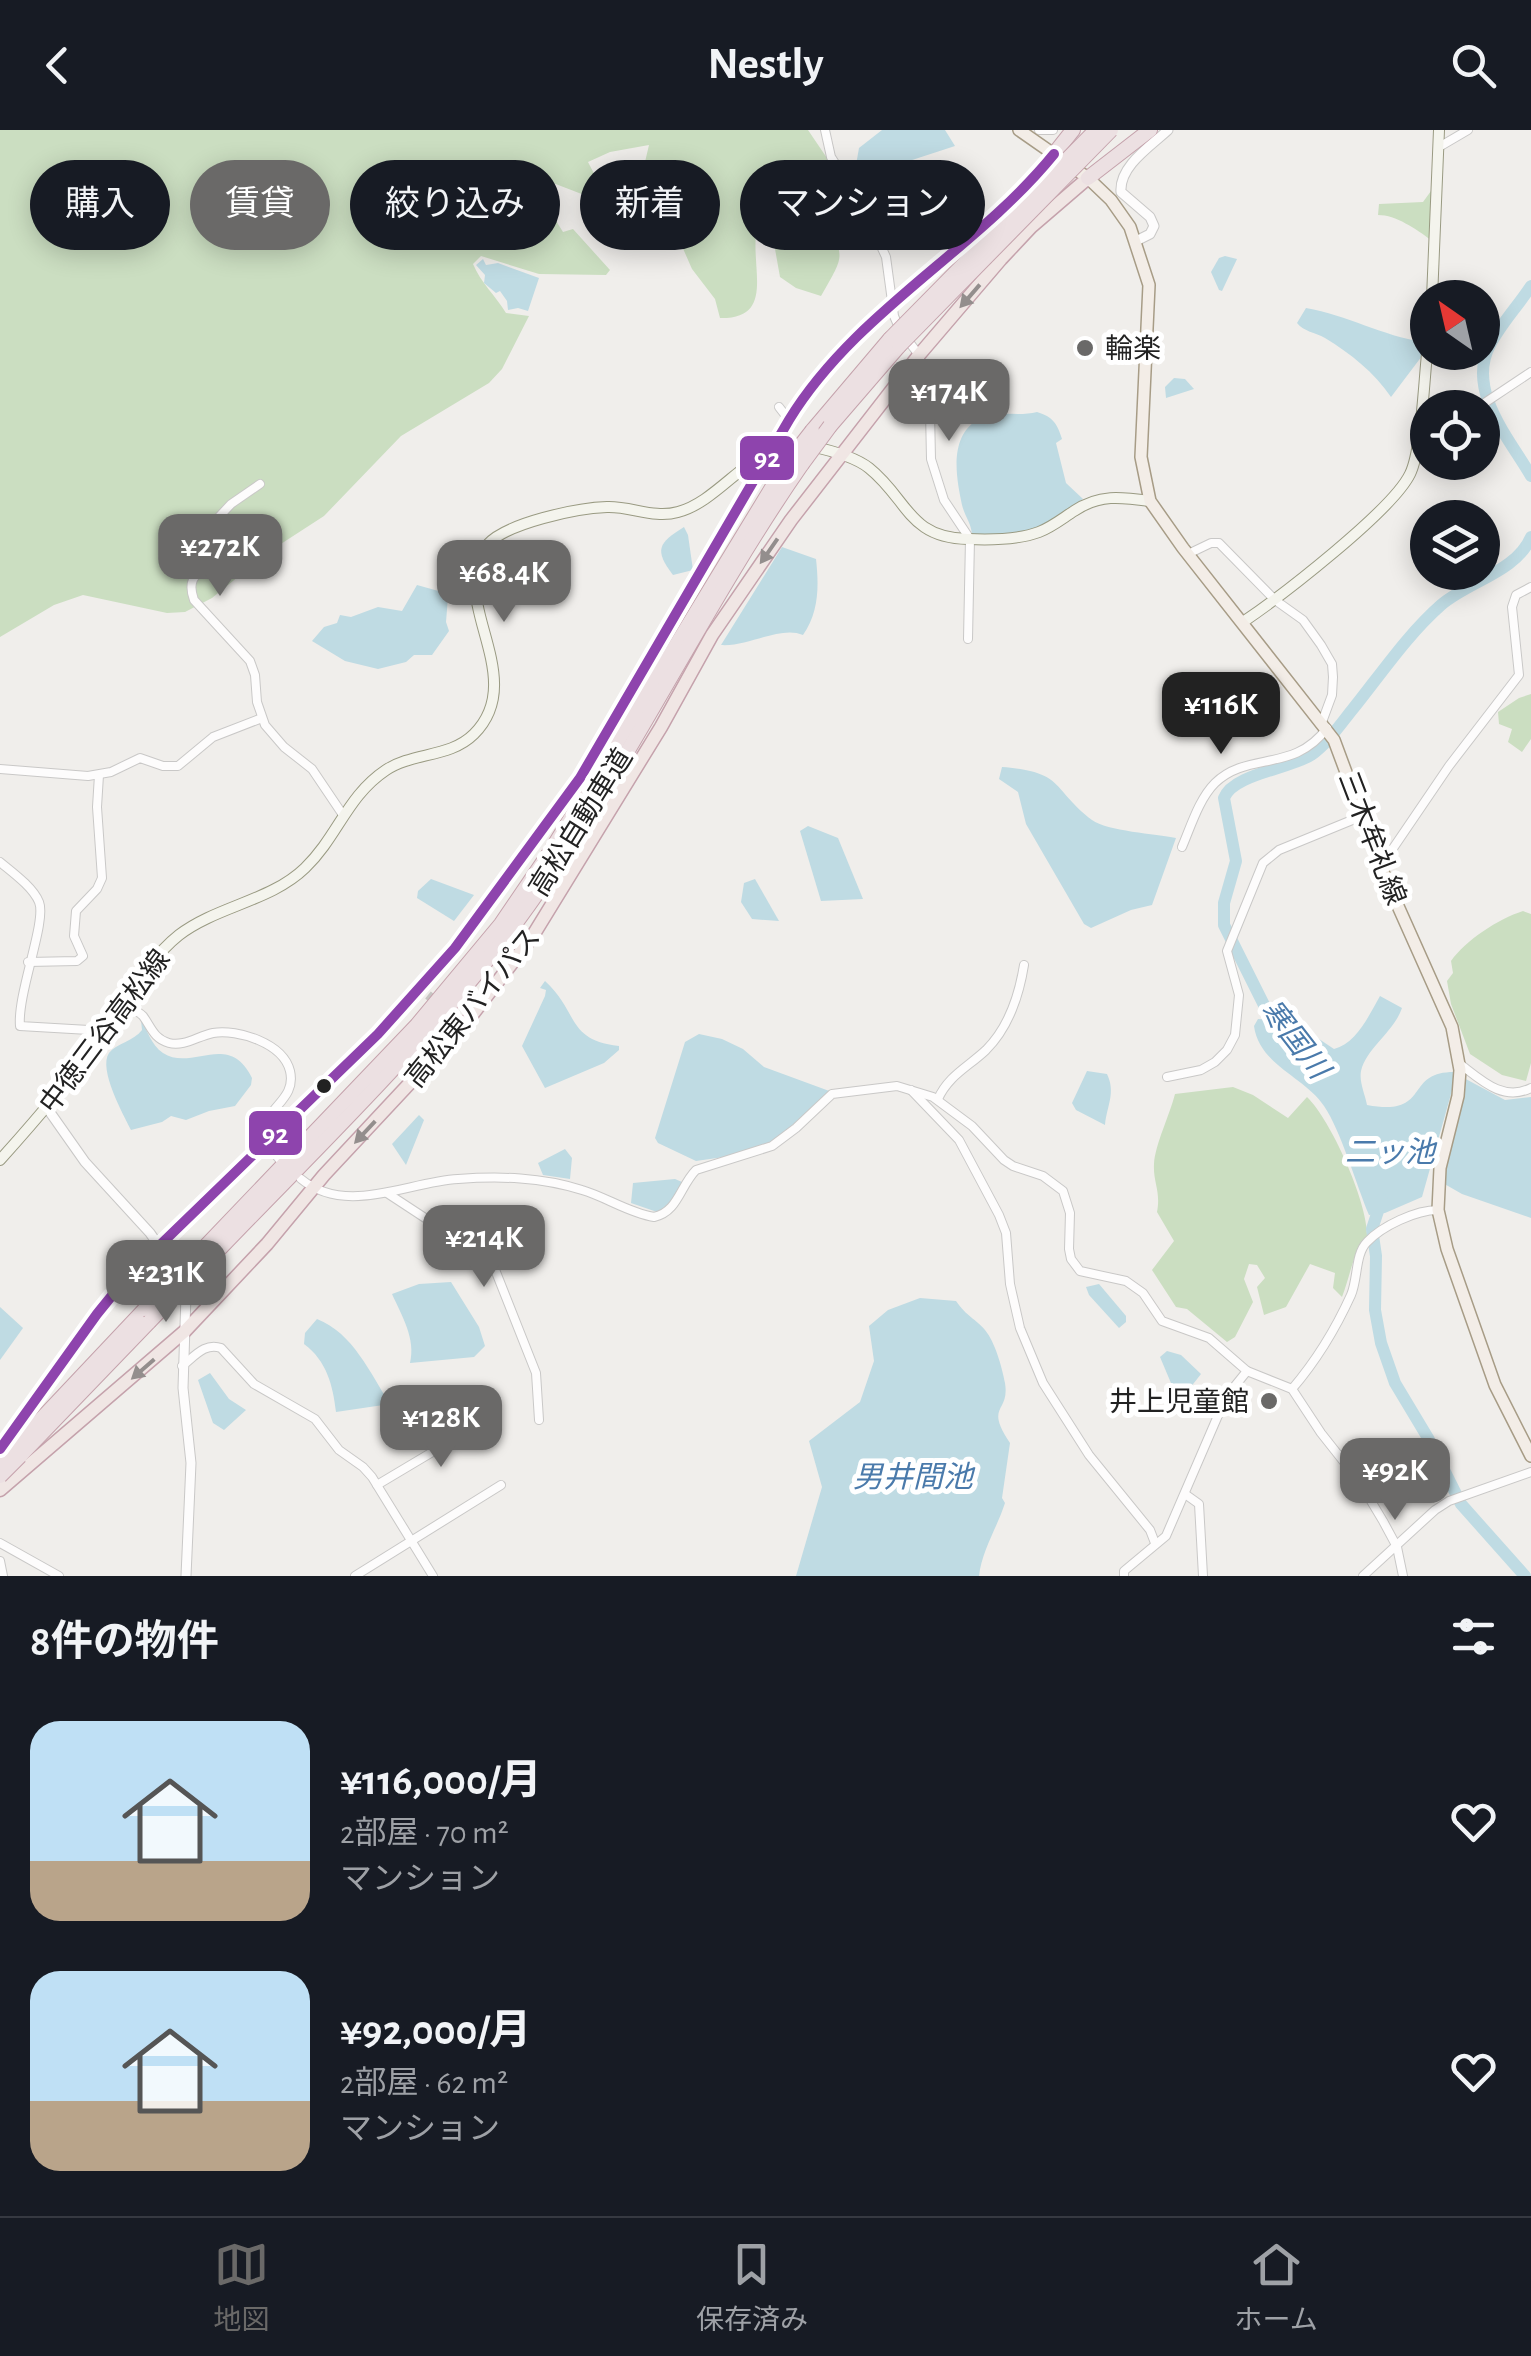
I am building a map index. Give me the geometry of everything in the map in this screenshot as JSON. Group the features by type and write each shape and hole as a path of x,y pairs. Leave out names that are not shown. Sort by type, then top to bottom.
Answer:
{"highway":[{"path":"1054,154 1073,130"},
{"name":"高松自動車道","path":"0,1476 7,1454 420,1041 510,931 562,856 812,431 1096,130"},
{"name":"高松自動車道","path":"794,463 830,426 894,343 1111,130"},
{"path":"1088,178 1150,130"},
{"name":"高松東バイパス","path":"7,1454 97,1314 158,1245 424,992 580,778 802,400 848,345 992,220 1054,154"},
{"name":"高松東バイパス","path":"0,1490 185,1331 267,1244 532,937 740,592 920,355 1002,258 1088,178"}],"main road":[{"name":"三木牟礼線","path":"1019,130 1088,178 1118,209 1136,241 1149,285 1141,456 1150,500 1328,730 1381,866 1452,1027 1460,1067 1458,1096 1440,1168 1438,1206 1447,1249 1496,1384 1531,1456"},
{"path":"1433,280 1439,130"},
{"path":"771,450 790,444 806,445 868,466 916,524 944,536 970,540 1039,532 1089,501 1104,497 1150,500"},
{"name":"中徳三谷高松線","path":"0,1160 47,1108 138,982 177,937 218,912 288,881 306,867 356,796 393,766 448,751 470,739 484,724 493,705 495,686 474,584 476,564 492,539 521,525 604,507 657,514 690,508 771,450"},
{"path":"1243,622 1275,600 1400,489 1410,473"}],"street":[{"path":"824,130 830,157 862,207 886,258 892,305 900,330 920,355 930,410 931,460 944,500 970,540 968,639"},
{"path":"1039,130 1052,130"},
{"path":"1136,241 1150,234 1154,226 1150,217 1121,192 1120,180 1168,130"},
{"path":"1439,146 1468,130"},
{"path":"1500,393 1531,372"},
{"path":"779,407 790,420"},
{"path":"260,484 216,520 215,557 196,573 190,590 194,600 254,667 256,702 272,736 312,769 343,815"},
{"path":"1182,847 1204,797 1216,782 1234,770 1300,753 1328,730 1332,695 1332,664 1303,620 1275,600 1220,543 1188,554"},
{"path":"1381,866 1449,766 1519,675 1512,607 1516,595 1531,587"},
{"path":"0,769 100,775 140,758 163,766 178,766 213,737 262,718"},
{"path":"28,962 81,959 74,936 76,911 97,890 102,878 100,775"},
{"path":"1167,1076 1201,1070 1216,1062 1235,1035 1238,995 1226,951 1263,863 1279,850 1362,816"},
{"path":"0,862 34,894 40,905 20,1026 106,1031"},
{"path":"938,1100 944,1083 997,1037 1012,1011 1024,965"},
{"path":"124,1004 140,1013 150,1030 164,1042 174,1044 209,1034 236,1033 276,1050 284,1058 291,1080 264,1125 268,1143 279,1158"},
{"path":"1460,1067 1495,1090 1521,1093 1531,1088"},
{"path":"300,1179 312,1189 339,1196 387,1193 456,1179 533,1178 581,1190 654,1217 672,1209 696,1170 772,1146 832,1094 880,1086 909,1088 938,1100 972,1126 1004,1160 1043,1176 1064,1191 1070,1214 1071,1260 1080,1271 1135,1286 1162,1321 1209,1338 1247,1371 1292,1389 1359,1481 1397,1547 1403,1576"},
{"path":"909,1088 960,1140 999,1215 1006,1233 1010,1284 1020,1328 1043,1383 1090,1455 1150,1530 1155,1542"},
{"path":"47,1108 86,1162 158,1245 182,1282 186,1300 182,1366 191,1462 186,1576"},
{"path":"387,1193 492,1262 536,1374 539,1420"},
{"path":"1292,1389 1333,1331 1357,1279 1360,1253 1368,1241 1409,1217 1438,1206"},
{"path":"182,1366 206,1348 221,1348 254,1384 315,1419 339,1450 364,1467 377,1484 432,1576"},
{"path":"1124,1576 1124,1571 1166,1536 1226,1397 1247,1371"},
{"path":"377,1484 486,1420"},
{"path":"7,1454 16,1477"},
{"path":"1363,1576 1449,1501 1531,1472"},
{"path":"355,1576 501,1485"},
{"path":"1185,1494 1199,1504 1203,1576"},
{"path":"0,1543 59,1576"},
{"path":"0,1561 3,1576"}],"green space":[{"path":"0,130 808,130 828,160 740,160 740,250 756,250 757,286 749,309 738,316 720,318 715,299 692,269 684,250 720,250 720,160 645,160 649,145 610,152 592,160 580,160 580,193 560,186 560,160 350,160 350,250 560,250 560,227 563,232 573,229 580,237 580,250 592,250 610,270 606,275 539,274 481,256 473,264 506,313 529,316 502,369 489,383 401,436 324,516 270,551 212,598 185,612 167,613 83,595 54,605 0,637"},
{"path":"1431,191 1431,240 1399,220 1378,215 1379,204 1423,202"},
{"path":"775,250 839,250 835,271 821,296 796,288 780,277"},
{"path":"1531,694 1531,739 1522,752 1508,742 1512,729 1499,724 1498,712"},
{"path":"1523,911 1531,914 1531,1063 1526,1081 1502,1075 1470,1054 1451,1004 1447,981 1453,973 1451,961 1465,945 1493,925"},
{"path":"1233,1087 1288,1118 1307,1097 1317,1108 1346,1163 1366,1221 1367,1236 1355,1257 1342,1297 1333,1288 1335,1273 1310,1264 1286,1307 1264,1315 1257,1287 1265,1278 1257,1265 1249,1264 1244,1279 1253,1302 1235,1337 1227,1342 1187,1309 1176,1307 1152,1270 1174,1241 1157,1212 1154,1164 1175,1094"}],"water":[{"path":"882,130 945,130 955,146 912,160 857,160 859,148"},
{"path":"1219,258 1237,259 1222,291 1211,272"},
{"path":"483,259 486,265 498,263 539,278 528,311 508,310 500,291 496,293 484,283 485,275 476,265"},
{"path":"1306,308 1410,339 1411,370 1391,397 1353,357 1297,323"},
{"path":"1174,378 1185,379 1194,389 1166,398 1165,387"},
{"path":"1037,412 1051,419 1058,429 1062,439 1056,443 1066,483 1083,499 1040,528 1019,535 972,536 957,469 963,434 981,418"},
{"path":"684,527 693,570 673,575 663,559 662,548"},
{"path":"782,547 816,559 817,599 803,635 775,634 721,645"},
{"path":"417,585 448,597 449,631 432,655 414,655 406,662 378,669 345,661 312,641 324,627 337,623 340,615 351,617 378,607 402,611"},
{"path":"1002,767 1047,777 1099,824 1176,838 1152,905 1091,928 1084,924 1026,824 1018,792 999,779"},
{"path":"808,826 838,838 863,899 821,901 800,831"},
{"path":"431,879 474,895 454,921 417,898 418,891"},
{"path":"755,879 779,921 752,919 741,902 744,883"},
{"path":"545,981 581,1031 602,1043 619,1046 619,1050 604,1063 545,1088 522,1046 545,996 546,990 540,988"},
{"name":"二ッ池","path":"1380,996 1402,1008 1364,1062 1361,1084 1367,1105 1401,1105 1428,1079 1454,1072 1422,1197 1385,1213 1369,1215 1324,1106 1264,1051 1254,1026 1258,1019 1292,1021 1334,1049 1356,1035"},
{"path":"141,1020 163,1053 174,1058 221,1054 232,1057 243,1064 252,1078 251,1085 235,1106 186,1120 171,1116 131,1130 113,1092 106,1060 112,1050 142,1030"},
{"path":"699,1034 722,1039 743,1049 764,1067 832,1092 794,1128 769,1145 738,1155 696,1161 655,1138 685,1042"},
{"path":"1087,1071 1107,1074 1110,1081 1105,1125 1076,1110 1072,1103"},
{"name":"二ッ池","path":"1462,1077 1505,1100 1531,1097 1531,1218 1462,1194 1441,1182"},
{"path":"419,1115 424,1120 406,1165 392,1144"},
{"path":"565,1149 572,1158 570,1179 543,1175 538,1163"},
{"path":"675,1179 682,1182 671,1206 657,1212 631,1203 633,1183"},
{"path":"451,1282 479,1327 485,1346 474,1357 410,1363 410,1336 392,1294 419,1284"},
{"path":"1099,1284 1126,1316 1126,1322 1119,1328 1089,1295 1086,1287"},
{"name":"男井間池","path":"920,1298 956,1301 989,1335 1004,1377 1006,1393 998,1415 1010,1443 1002,1498 1005,1503 979,1576 796,1576 822,1487 809,1441 860,1402 874,1361 869,1326 888,1310"},
{"path":"0,1307 23,1328 0,1360"},
{"path":"317,1319 351,1344 390,1404 336,1412 328,1375 304,1344 305,1333"},
{"path":"1167,1351 1181,1355 1201,1374 1179,1402 1160,1357"},
{"path":"210,1373 229,1399 246,1410 224,1430 213,1423 198,1380"}],"waterway":[{"name":"寒国川","path":"1531,286 1490,345 1483,379 1493,413 1531,476"},
{"name":"寒国川","path":"1284,1032 1265,1007 1224,925 1224,903 1236,861 1224,798 1238,783 1317,751 1429,617 1452,597 1515,559 1531,537"},
{"name":"寒国川","path":"1382,1199 1372,1229 1375,1310 1395,1383 1461,1504 1525,1576"}],"tunnel":[{"path":"428,995 454,1016"}],"transit line":[{"name":"92","path":"0,1449 127,1277 378,1034 455,948 580,778 789,420 816,382 881,314 989,221 1054,154"}],"place":[{"name":"輪楽","path":"1085,348"},
{"name":"井上児童館","path":"1269,1401"}]}
